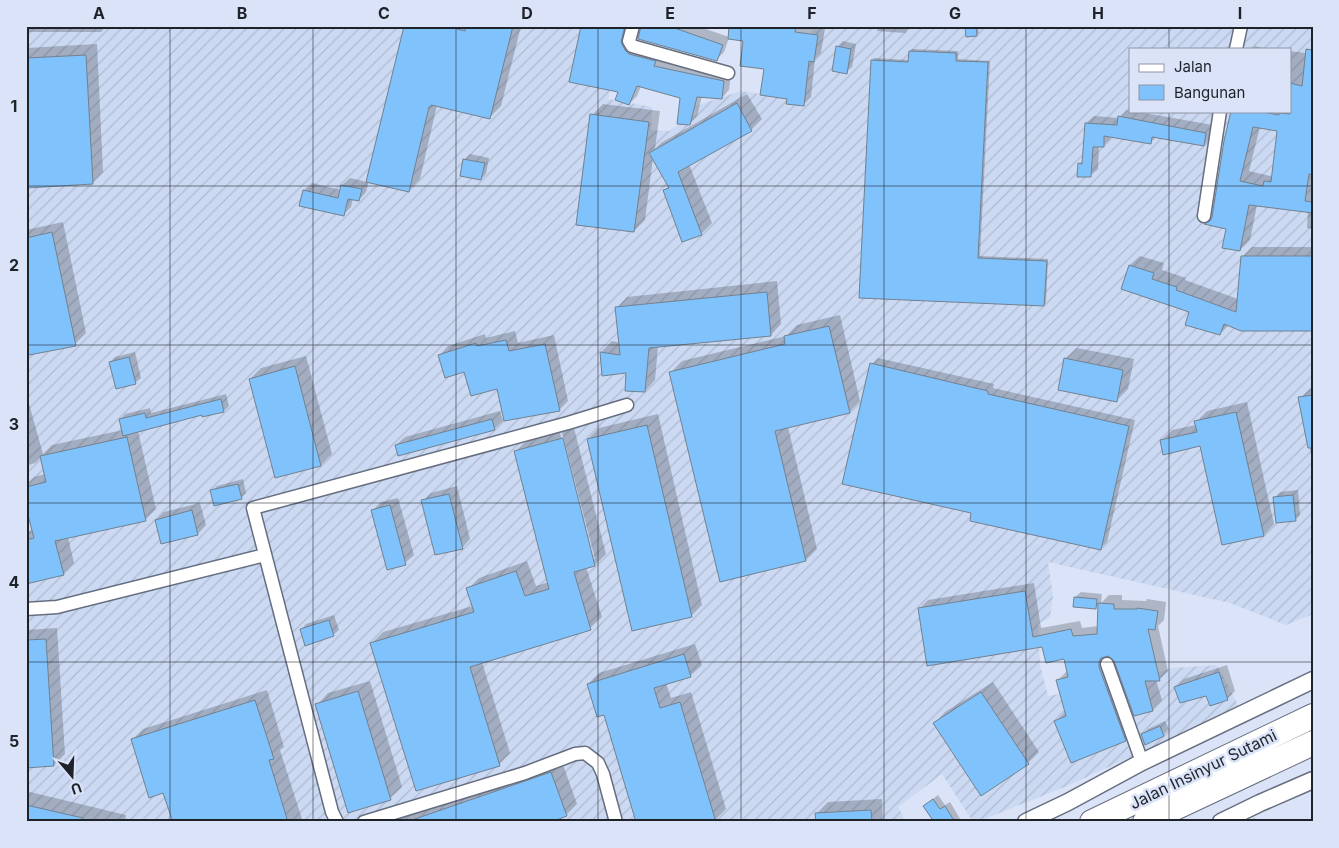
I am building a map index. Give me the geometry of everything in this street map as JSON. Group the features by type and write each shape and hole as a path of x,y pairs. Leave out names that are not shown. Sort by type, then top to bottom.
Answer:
{"highway":[{"name":"Jalan Insinyur Sutami","path":"1092,822 1313,716"},
{"name":"Jalan Insinyur Sutami","path":"1145,822 1313,743"}],"street":[{"path":"633,26 629,41 632,46 728,73"},
{"path":"1236,48 1241,26"},
{"path":"1204,216 1220,112"},
{"path":"337,822 332,812 253,508 568,423 627,405"},
{"path":"26,609 57,607 265,554"},
{"path":"1106,664 1142,762"},
{"path":"1026,822 1068,802 1142,762 1313,680"},
{"path":"364,822 525,772 575,754 585,753 598,763 603,774 616,822"},
{"path":"1221,822 1260,802 1313,780"}],"shaded area":[{"path":"26,26 624,26 608,99 652,107 651,130 669,131 696,114 695,106 741,91 798,100 804,62 813,26 1313,26 1313,614 1286,625 1230,603 1048,562 1053,596 1050,617 1038,624 1040,665 1048,696 1117,683 1173,668 1217,665 1238,708 1067,786 977,822 973,822 942,774 898,807 906,822 26,822"}],"building":[{"path":"404,26 446,26 465,31 466,26 513,26 490,119 431,105 409,192 366,182"},
{"path":"581,26 625,26 621,42 629,54 656,61 654,66 724,81 722,99 697,97 690,125 677,124 680,98 637,86 629,105 615,100 618,92 569,82"},
{"path":"641,26 669,26 723,45 717,61 638,39"},
{"path":"729,26 796,26 795,32 818,35 814,62 809,61 804,106 786,104 787,99 760,95 764,69 740,66 743,41 728,39"},
{"path":"976,27 977,36 966,37 965,28"},
{"path":"836,46 851,49 847,74 832,71"},
{"path":"1306,49 1313,50 1313,175 1309,174 1305,201 1313,202 1313,213 1249,205 1240,251 1222,248 1226,229 1204,224 1210,221 1212,217 1224,141 1231,112 1290,114 1292,112 1292,84 1302,86","holes":["1253,127 1277,131 1271,182 1264,181 1263,186 1240,181"]},
{"path":"909,51 956,53 956,61 988,62 978,258 1047,261 1044,306 859,298 871,60 908,62"},
{"path":"86,55 93,184 26,188 26,58"},
{"path":"737,103 752,131 678,172 702,235 682,242 663,190 669,188 649,153"},
{"path":"590,114 649,122 634,232 576,225"},
{"path":"1118,116 1206,133 1204,146 1152,137 1151,144 1104,136 1104,147 1093,147 1091,177 1077,177 1078,163 1082,164 1085,123 1117,125"},
{"path":"463,159 485,163 481,180 460,176"},
{"path":"341,185 362,189 359,201 348,199 344,216 299,206 303,190 338,198"},
{"path":"52,232 76,346 29,355 26,342 26,238"},
{"path":"1241,256 1313,256 1313,331 1241,331 1224,324 1220,335 1185,325 1189,312 1121,289 1129,265 1154,273 1152,279 1177,287 1176,290 1236,312"},
{"path":"767,292 771,336 649,348 645,392 625,391 626,373 602,376 600,352 620,355 615,307"},
{"path":"829,326 850,413 775,431 806,561 720,582 669,372 785,344 784,336"},
{"path":"506,340 509,351 545,344 560,411 504,421 497,389 471,396 464,372 445,378 438,355 476,343 477,346"},
{"path":"129,357 136,384 116,389 109,362"},
{"path":"1064,358 1123,370 1117,402 1058,390"},
{"path":"870,363 988,391 988,394 1129,426 1101,550 970,521 971,513 842,484"},
{"path":"295,366 321,466 275,478 249,379"},
{"path":"1313,395 1313,448 1308,448 1298,397"},
{"path":"221,399 224,412 202,417 202,415 123,436 119,419 145,413 146,418"},
{"path":"1236,412 1264,536 1222,545 1200,446 1163,455 1160,440 1197,432 1194,421"},
{"path":"492,419 495,430 398,456 395,445"},
{"path":"647,425 692,617 632,631 587,439"},
{"path":"127,437 146,521 55,541 64,575 26,584 26,540 34,538 26,508 26,487 46,482 40,456"},
{"path":"563,438 595,566 574,572 591,630 470,667 500,766 416,791 370,643 474,612 466,588 516,571 525,596 549,589 514,451"},
{"path":"238,484 242,499 214,506 210,490"},
{"path":"449,494 463,549 435,555 421,500"},
{"path":"1293,495 1296,521 1276,523 1273,497"},
{"path":"390,505 406,565 387,570 371,510"},
{"path":"192,510 198,535 161,544 155,520"},
{"path":"1025,591 1033,637 1071,629 1073,636 1097,634 1098,603 1114,604 1114,609 1137,608 1158,611 1155,630 1148,629 1160,681 1145,681 1153,711 1134,716 1114,661 1108,656 1101,658 1099,662 1099,667 1126,741 1071,763 1054,721 1066,716 1056,680 1068,677 1064,659 1046,663 1042,647 927,666 918,608"},
{"path":"1074,597 1097,599 1096,609 1073,607"},
{"path":"329,620 334,636 305,646 300,629"},
{"path":"46,639 54,766 26,768 26,640"},
{"path":"684,654 691,677 654,688 660,708 680,702 716,822 636,822 604,715 597,717 587,684"},
{"path":"1219,672 1228,700 1210,706 1206,696 1180,703 1174,687"},
{"path":"358,691 391,800 348,813 315,704"},
{"path":"981,692 1029,764 981,796 933,723"},
{"path":"255,700 274,759 269,760 288,822 173,822 163,793 149,798 131,739"},
{"path":"1160,726 1164,736 1145,745 1141,734"},
{"path":"551,772 567,816 551,822 412,822 412,820"},
{"path":"933,799 940,809 945,806 955,822 934,822 923,806"},
{"path":"26,805 83,818 82,822 26,822"},
{"path":"871,810 872,822 816,822 815,813"}]}
